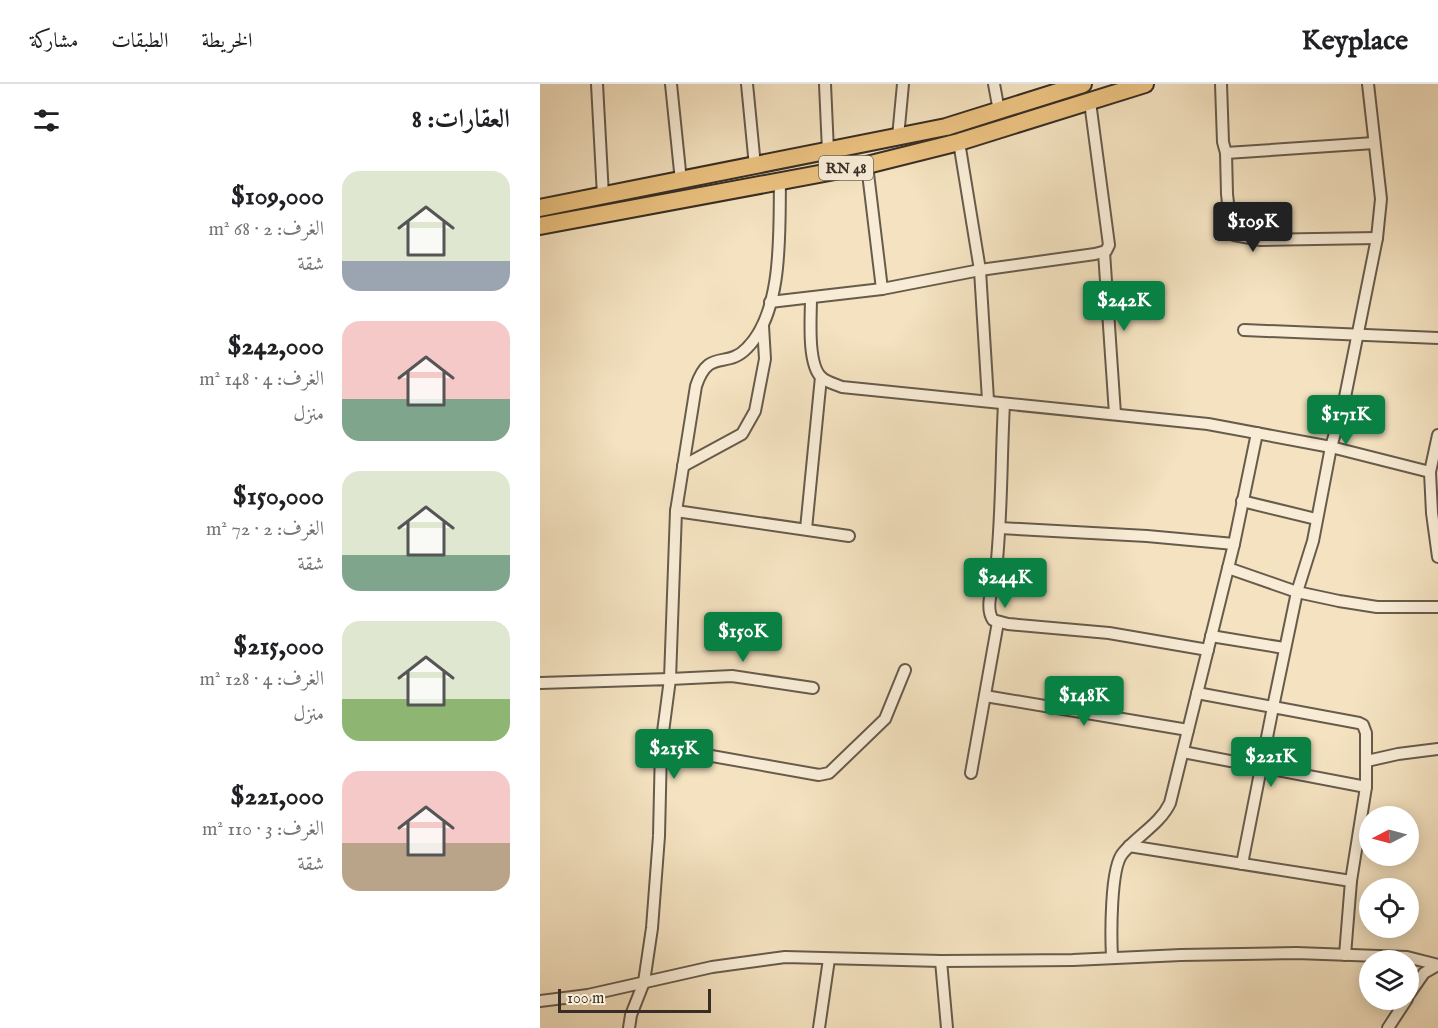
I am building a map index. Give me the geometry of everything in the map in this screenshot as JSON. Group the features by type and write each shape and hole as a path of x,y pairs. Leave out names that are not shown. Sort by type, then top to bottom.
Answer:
{"highway":[{"name":"RN 48","path":"540,208 946,127 1083,84"},
{"name":"RN 48","path":"540,226 867,165 959,142 1145,84"}],"street":[{"path":"597,84 603,196"},
{"path":"671,84 681,181"},
{"path":"747,84 755,166"},
{"path":"825,84 828,151"},
{"path":"898,137 903,84"},
{"path":"994,84 999,111"},
{"path":"1221,84 1227,194 1231,230 1234,235 1261,240 1377,238"},
{"path":"1242,864 1284,648 1297,592 1313,541 1331,447 1344,402 1377,238 1381,200 1368,84"},
{"path":"1090,102 1109,245 1104,252 1115,414"},
{"path":"959,142 980,270 988,400"},
{"path":"1226,153 1374,143"},
{"path":"867,165 882,289"},
{"path":"629,1028 631,1015 644,982 654,905 660,747 670,680 676,510 696,386 702,370 714,361 738,356 747,349 762,326 770,302 778,249 780,180"},
{"path":"770,302 882,289 980,270 1104,252"},
{"path":"811,298 812,351 817,373 826,381 842,387 1208,424 1331,447 1430,472"},
{"path":"683,466 742,434 755,411 765,359 762,326"},
{"path":"1244,330 1438,338"},
{"path":"806,529 821,377"},
{"path":"1004,404 1000,528 989,604 993,620 1109,633 1208,650"},
{"path":"1112,957 1111,937 1116,870 1121,855 1166,811 1175,786 1234,544 1257,433"},
{"path":"1438,435 1430,472 1432,513 1438,557"},
{"path":"1242,501 1316,519"},
{"path":"676,510 849,536"},
{"path":"1000,528 1147,536 1234,544"},
{"path":"1228,568 1297,592 1377,606 1438,607"},
{"path":"971,773 998,622"},
{"path":"1211,636 1284,648"},
{"path":"660,747 819,775 829,773 885,719 905,670"},
{"path":"540,684 732,676 813,688"},
{"path":"1197,693 1359,723 1366,733 1366,787 1351,881 1345,955"},
{"path":"985,696 1188,730"},
{"path":"1367,761 1438,749"},
{"path":"1183,752 1366,787"},
{"path":"1129,846 1351,881"},
{"path":"540,1001 588,995 712,967 784,957 941,961 1073,960 1296,953 1407,957 1438,965"},
{"path":"819,1028 829,959"},
{"path":"941,961 947,1028"},
{"path":"1419,981 1424,973 1438,965"},
{"path":"1388,1028 1400,1010"}]}
